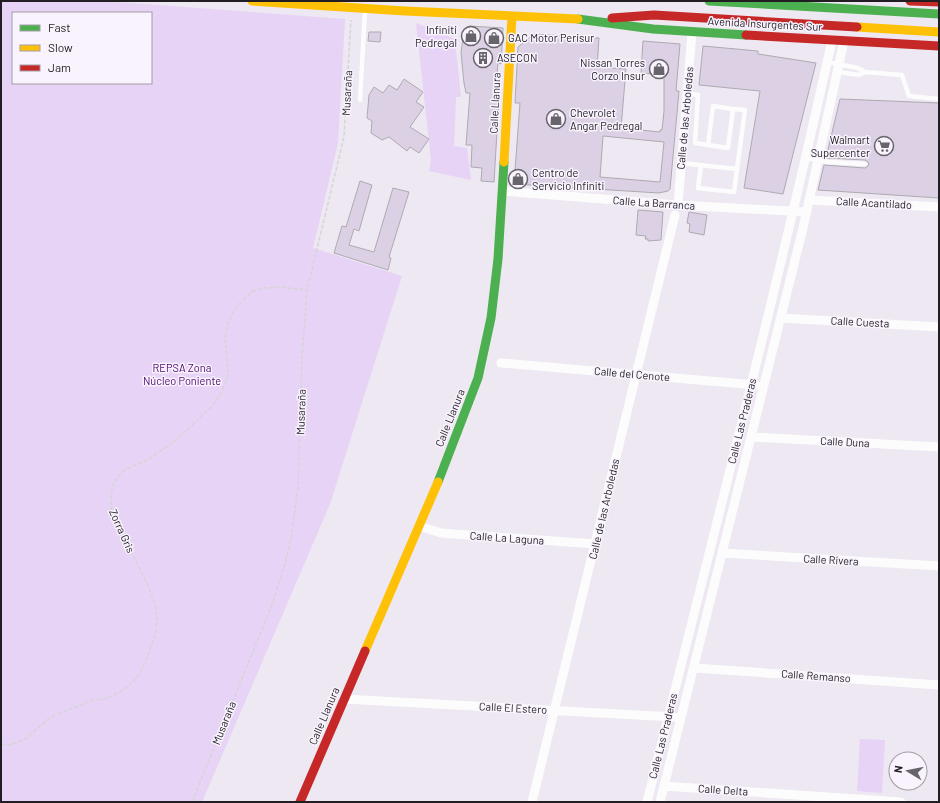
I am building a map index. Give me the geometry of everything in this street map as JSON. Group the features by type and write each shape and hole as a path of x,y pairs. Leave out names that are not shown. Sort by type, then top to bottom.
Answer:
{"main road":[{"name":"Avenida Insurgentes Sur","path":"252,1 365,9 590,20 653,29 692,32 939,46"},
{"name":"Avenida Insurgentes Sur","path":"709,1 939,14"},
{"path":"910,1 934,2"},
{"name":"Avenida Insurgentes Sur","path":"590,20 654,15 939,32"},
{"name":"Calle Llanura","path":"300,802 442,472 475,389 482,364 495,287 499,245 512,16"}],"street":[{"name":"Calle de las Arboledas","path":"678,205 692,32"},
{"name":"Calle Las Praderas","path":"647,802 806,158 832,40"},
{"name":"Calle Las Praderas","path":"660,802 810,200 844,41"},
{"name":"Calle La Barranca","path":"502,191 678,205 807,212"},
{"name":"Calle Acantilado","path":"810,200 939,207"},
{"name":"Calle de las Arboledas","path":"532,802 675,215"},
{"name":"Calle Cuesta","path":"781,318 939,327"},
{"name":"Calle del Cenote","path":"501,363 764,385"},
{"name":"Calle Duna","path":"751,437 939,447"},
{"name":"Calle La Laguna","path":"419,526 441,534 596,544"},
{"name":"Calle Rivera","path":"722,553 939,566"},
{"name":"Calle Remanso","path":"694,668 939,685"},
{"name":"Calle El Estero","path":"344,699 681,717"},
{"name":"Calle Delta","path":"664,786 901,802"}],"lane":[{"path":"360,100 365,9"},
{"path":"827,62 838,68 859,75 865,72"},
{"path":"838,68 858,68 865,72 902,75 909,96 939,99"},
{"path":"821,90 833,93"},
{"path":"688,93 698,95 695,143 728,148 734,109"},
{"path":"701,165 698,188 734,192 745,110 713,106 708,145"},
{"path":"806,158 828,162 865,164"},
{"path":"681,163 737,169"}],"path":[{"name":"Musaraña","path":"192,802 274,602 286,560 298,487 302,360 307,290 344,137 352,16 354,8"},
{"name":"Zorra Gris","path":"1,744 12,744 25,739 51,717 92,700 104,699 122,692 136,679 152,646 156,632 157,617 150,590 112,512 110,502 113,485 122,472 160,452 212,408 227,379 228,362 225,338 231,315 240,303 252,292 263,288 276,287 307,290"}],"green space":[{"name":"REPSA Zona Núcleo Poniente","path":"1,1 104,1 345,19 338,143 313,248 402,276 330,504 202,802 1,802"},
{"path":"416,23 455,39 461,97 456,97 454,146 467,148 471,180 429,171 431,160"},
{"path":"860,739 885,740 882,793 857,791"}],"building":[{"path":"469,26 503,28 501,64 498,63 495,97 499,98 494,182 481,181 482,168 471,167 472,145 466,145 470,93 466,93 461,53 464,30"},
{"path":"369,32 381,32 380,42 368,41"},
{"name":"Chevrolet Angar Pedregal","path":"534,34 599,38 597,67 626,69 621,128 660,132 660,130 662,130 664,111 664,75 641,73 643,41 680,44 676,91 679,91 670,189 659,193 514,184 520,103 515,103 518,47","holes":["603,136 664,142 660,182 600,177"]},
{"path":"703,46 758,51 758,54 816,63 783,194 744,188 760,91 699,85"},
{"path":"404,79 423,92 416,102 424,107 410,127 429,139 419,153 410,147 407,151 389,137 382,140 371,133 372,121 367,118 369,95 374,87 383,93 389,85 397,90"},
{"name":"Walmart Supercenter","path":"840,99 939,103 939,198 818,190 824,165 865,168 869,165 865,160 826,158"},
{"path":"360,181 372,185 359,231 354,229 349,245 374,252 393,188 409,192 389,257 391,258 388,270 334,253 342,226 346,227"},
{"path":"638,210 663,212 661,240 648,241 648,239 645,239 646,236 636,235"},
{"path":"689,212 707,215 704,235 689,232 690,224 687,223"}],"traffic: fast":[{"path":"709,1 939,14"},
{"path":"578,19 653,29 746,35"},
{"path":"438,482 478,378 491,318 498,259 504,162"}],"traffic: slow":[{"path":"252,1 405,11 578,19"},
{"path":"504,162 512,16"},
{"path":"857,27 939,32"},
{"path":"365,651 438,482"}],"traffic: jam":[{"path":"910,1 939,2"},
{"path":"612,18 654,15 857,27"},
{"path":"746,35 939,46"},
{"path":"300,802 365,651"}],"place":[{"name":"Infiniti Pedregal","path":"471,36"},
{"name":"GAC Motor Perisur","path":"494,38"},
{"name":"ASECON","path":"483,58"},
{"name":"Nissan Torres Corzo Insur","path":"659,69"},
{"name":"Chevrolet Angar Pedregal","path":"556,119"},
{"name":"Walmart Supercenter","path":"884,146"},
{"name":"Centro de Servicio Infiniti","path":"518,179"}]}
